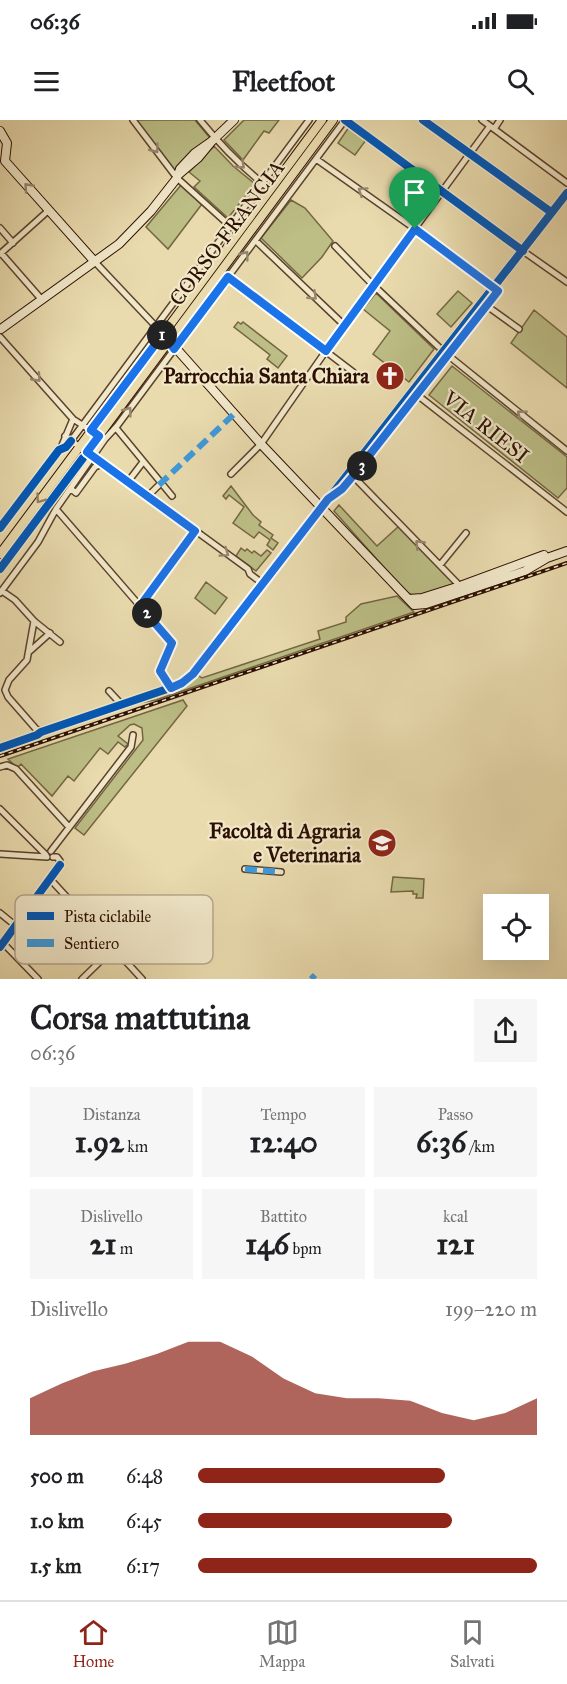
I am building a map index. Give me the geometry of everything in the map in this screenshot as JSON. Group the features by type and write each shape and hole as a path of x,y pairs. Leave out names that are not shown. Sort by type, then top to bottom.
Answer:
{"main road":[{"name":"CORSO FRANCIA","path":"95,433 274,192 322,120"},
{"name":"CORSO FRANCIA","path":"274,192 333,120"},
{"name":"CORSO FRANCIA","path":"0,569 86,452 121,390 166,338"},
{"name":"CORSO FRANCIA","path":"0,554 86,452"}],"street":[{"path":"133,120 177,177 230,226"},
{"path":"200,120 213,140 274,192"},
{"path":"95,433 73,419 0,333 134,230 177,177 234,120"},
{"name":"CORSO FRANCIA","path":"59,450 66,447 84,424 309,120"},
{"path":"345,120 567,282"},
{"name":"CORSO FRANCIA","path":"86,452 116,428 345,120"},
{"path":"423,120 551,212"},
{"path":"482,120 567,183"},
{"path":"231,474 261,444 344,325 470,154 500,120"},
{"path":"0,131 7,143 3,163 156,326 174,349 261,444 414,605 426,604 525,571 567,549"},
{"path":"316,159 496,290"},
{"path":"0,748 171,688 193,674 328,499 351,474 523,258 523,251 567,193"},
{"path":"42,300 1,254 49,210"},
{"path":"0,228 13,243"},
{"path":"256,241 344,325"},
{"path":"335,246 446,354 567,450"},
{"path":"228,277 353,372"},
{"path":"446,354 487,306 496,290"},
{"path":"487,306 519,329"},
{"path":"113,384 121,390"},
{"name":"VIA RIESI","path":"415,393 567,512"},
{"path":"0,528 59,450 73,419"},
{"path":"116,428 172,496"},
{"path":"65,436 248,569 250,574 262,583"},
{"path":"60,642 34,621 15,600 1,592 38,542 70,489 86,452"},
{"path":"127,483 143,462"},
{"path":"70,489 76,493 95,467 102,464"},
{"path":"351,474 460,586"},
{"path":"147,497 159,486"},
{"path":"56,509 172,643 160,671 171,688"},
{"path":"140,606 195,531"},
{"path":"440,565 466,533"},
{"path":"409,599 422,598 460,586 567,549"},
{"path":"34,621 27,660 9,680 5,690 8,697 41,732"},
{"path":"30,651 51,633"},
{"path":"108,691 122,705"},
{"path":"49,855 131,747 133,735"},
{"path":"0,767 7,765 16,769 69,828"},
{"path":"0,809 49,855"},
{"path":"0,854 57,856 60,865 40,895"},
{"path":"245,869 281,872"},
{"path":"51,880 65,895"},
{"path":"0,914 15,925"},
{"path":"15,927 2,945 15,957"},
{"path":"22,964 38,979"},
{"path":"82,979 97,964"},
{"path":"128,964 142,979"}],"green space":[{"path":"136,120 195,120 210,138 174,170"},
{"path":"244,120 279,120 269,133 264,131 243,160 224,140"},
{"path":"349,127 366,140 355,155 338,143"},
{"path":"214,146 255,184 228,218 194,187 200,181 189,172"},
{"path":"181,185 202,204 168,249 146,227"},
{"path":"291,200 305,208 333,241 322,257 302,278 261,238"},
{"path":"458,291 472,303 451,327 437,314"},
{"path":"376,293 434,349 409,382 373,354 390,331 363,309"},
{"path":"534,310 567,337 567,388 511,343"},
{"path":"238,322 241,324 243,322 287,356 278,368 267,359 270,355 234,327"},
{"path":"452,366 567,457 567,488 558,498 429,395"},
{"path":"231,486 261,522 259,525 273,535 271,538 278,543 273,550 267,545 270,540 259,532 254,538 233,523 244,507 229,495 226,499 223,496"},
{"path":"339,505 377,546 399,526 456,584 423,595 405,591 334,511"},
{"path":"241,548 252,553 254,551 261,556 267,550 271,553 256,571 236,556"},
{"path":"206,582 227,598 215,614 195,598"},
{"path":"397,596 414,612 156,700 139,703 186,686 195,673 202,678 320,639 318,631 346,622 346,617 361,604"},
{"path":"183,700 187,706 84,835 75,828 143,740 142,728 134,724 130,725 118,736 128,744 125,747 118,742 108,754 100,748 74,781 68,776 52,796 21,764 17,768 8,759"},
{"path":"393,877 424,879 423,898 416,898 417,894 413,894 413,891 391,892"}],"railway":[{"path":"0,756 567,563"}],"marked path":[{"path":"159,485 234,414"},
{"path":"245,869 281,872"},
{"path":"311,979 315,975"}],"cycle path":[{"path":"345,120 523,251"},
{"path":"423,120 551,212"},
{"path":"0,748 176,686 188,679 567,193"},
{"path":"0,528 59,450 71,441"},
{"path":"0,569 83,458"},
{"path":"38,895 60,865"},
{"path":"0,947 15,926"}],"place":[{"name":"Parrocchia Santa Chiara","path":"390,376"},
{"name":"Facoltà di Agraria e Veterinaria","path":"382,843"}],"route":[{"path":"415,229 498,291 353,476 342,489 328,499 193,674 171,688 160,671 172,643 140,606 195,531 87,452 99,436 91,430 163,334 174,349 228,277 326,351 415,229"}]}
